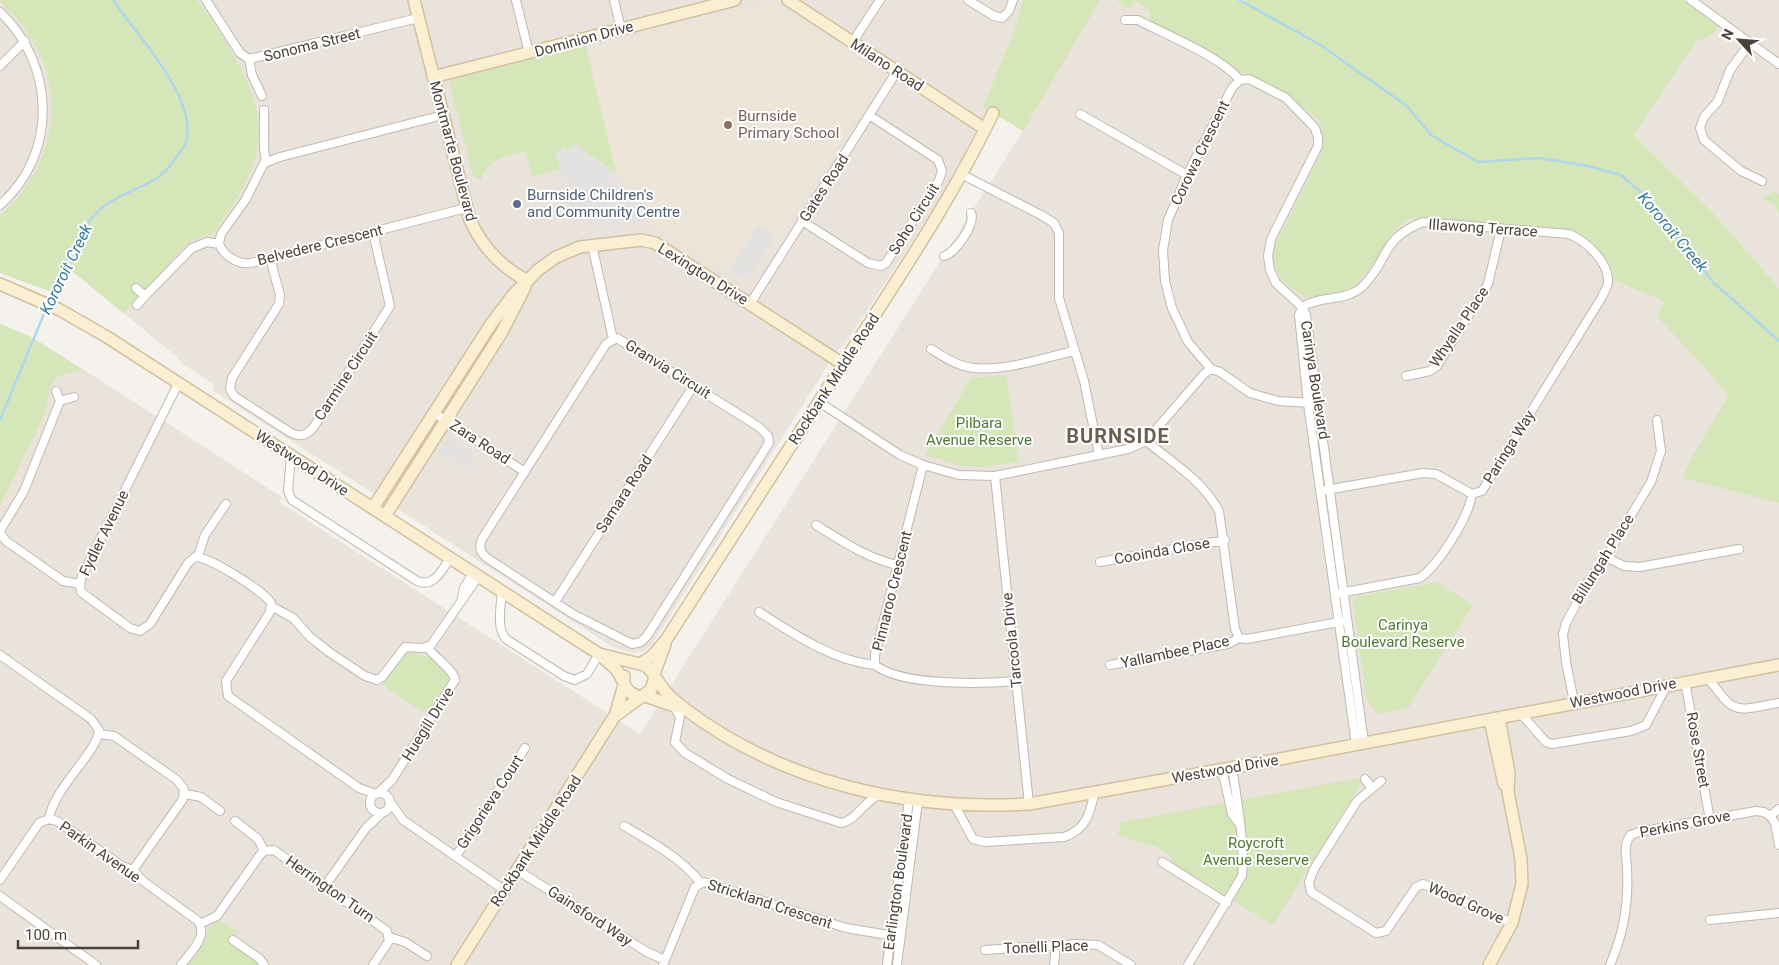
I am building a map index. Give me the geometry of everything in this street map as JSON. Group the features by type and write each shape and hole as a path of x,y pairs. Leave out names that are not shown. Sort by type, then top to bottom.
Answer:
{"street":[{"name":"Sonoma Street","path":"206,0 240,53 249,59 418,18"},
{"name":"Montmarte Boulevard","path":"414,0 466,208 474,228 486,247 501,263 528,281"},
{"path":"516,0 529,53"},
{"path":"614,0 621,29"},
{"name":"Dominion Drive","path":"433,77 735,0"},
{"name":"Milano Road","path":"788,0 985,129"},
{"path":"852,43 880,0"},
{"path":"968,0 994,16 1002,18 1009,11 1014,0"},
{"path":"1691,0 1779,64"},
{"path":"1138,20 1139,11"},
{"path":"0,12 25,41 40,79 44,103 43,126 28,171 0,205"},
{"path":"1125,20 1138,20 1219,63 1233,72 1240,80 1249,79 1286,98 1316,128 1318,146 1271,239 1268,256 1270,270 1276,283 1302,307"},
{"path":"0,66 25,41"},
{"path":"1750,43 1730,70 1718,101 1704,117 1700,128 1704,140 1740,171 1762,181"},
{"path":"249,59 252,75 262,96"},
{"name":"Gates Road","path":"750,304 897,71"},
{"name":"Corowa Crescent","path":"1240,80 1232,88 1187,174 1168,220 1163,250 1165,281 1172,308 1188,342 1211,369 1220,372 1250,393 1278,401 1308,404 1318,402"},
{"path":"264,110 266,162"},
{"name":"Rockbank Middle Road","path":"638,664 652,656 666,640 963,175 993,113"},
{"path":"1080,114 1187,174"},
{"path":"138,305 192,248 207,242 219,244 221,234 246,199 261,166 266,162 443,115"},
{"name":"Soho Circuit","path":"802,222 868,264 881,266 886,263 939,180 942,171 938,160 869,116"},
{"path":"963,175 1054,223 1059,233 1059,298 1084,381 1099,456"},
{"name":"Belvedere Crescent","path":"219,244 225,253 242,263 270,258 466,208"},
{"path":"944,256 953,252 972,221 971,213"},
{"name":"Illawong Terrace","path":"1302,307 1320,300 1354,293 1364,285 1394,238 1405,229 1423,222 1501,230 1569,234 1580,239 1590,248 1607,271 1608,284"},
{"name":"Whyalla Place","path":"1406,376 1430,371 1437,366 1488,284 1501,230"},
{"name":"Carmine Circuit","path":"270,258 280,295 279,304 232,378 230,389 237,398 293,434 301,436 312,428 390,306 373,232"},
{"name":"Lexington Drive","path":"373,508 491,324 512,295 556,257 573,249 592,245 647,240 843,364"},
{"path":"592,245 613,339"},
{"name":"Lexington Drive","path":"385,516 511,317 528,281"},
{"name":"Westwood Drive","path":"2,284 43,301 80,320 599,654 616,669 624,683"},
{"name":"Paringa Way","path":"1320,491 1423,473 1436,474 1472,494 1482,491 1608,284"},
{"path":"136,288 145,296"},
{"name":"Carinya Boulevard","path":"1302,307 1306,315 1348,620 1360,744"},
{"name":"Carinya Boulevard","path":"1302,307 1298,315 1308,404 1339,622 1360,744"},
{"name":"Granvia Circuit","path":"613,339 624,341 760,427 768,436 768,446 647,636 640,642 631,644 555,602 483,556 480,548 482,539 606,344 613,339"},
{"path":"931,349 957,363 973,368 1000,367 1074,351"},
{"path":"819,402 871,438 900,455 924,465 959,475 995,476 1099,456 1128,449 1146,441 1204,374 1211,369"},
{"name":"Fydler Avenue","path":"178,384 80,584 84,595 130,628 140,631 150,624 188,563 198,556"},
{"name":"Samara Road","path":"555,602 694,385"},
{"path":"56,391 60,401 24,491 0,533 58,578 80,584"},
{"path":"60,401 74,397"},
{"name":"Zara Road","path":"434,413 525,472"},
{"name":"Billungah Place","path":"1574,702 1566,662 1563,634 1566,623 1588,582 1606,557 1651,482 1661,451 1657,420"},
{"path":"1146,441 1194,480 1211,497 1219,511 1225,540 1236,629 1239,638"},
{"path":"291,456 288,491 292,500 417,581 426,584 433,581 450,558"},
{"name":"Pinnaroo Crescent","path":"924,465 897,565 875,655 875,665 891,675 948,682 1016,681"},
{"name":"Tarcoola Drive","path":"995,476 1029,804"},
{"path":"1335,593 1420,578 1431,570 1463,519 1470,504 1472,494"},
{"path":"226,504 205,535 198,556 209,560 263,594 268,598 271,606 293,618 310,637 329,652 372,680 382,677 405,647 427,647 431,645 462,596 469,591 476,575"},
{"path":"816,525 853,548 877,560 897,565"},
{"name":"Cooinda Close","path":"1100,562 1225,540"},
{"path":"1606,557 1624,566 1640,567 1740,549"},
{"path":"502,591 500,627 506,639 564,676 575,680 587,674 599,654"},
{"path":"271,606 264,623 226,681 226,692 232,700 359,788 376,794 382,794 389,799 403,820"},
{"path":"759,612 791,632 831,652 854,662 875,665"},
{"name":"Yallambee Place","path":"1110,665 1228,644 1239,638 1247,640 1348,620"},
{"name":"Rockbank Middle Road","path":"654,676 666,640"},
{"name":"Huegill Drive","path":"376,794 392,780 455,680 452,671 439,662 427,647"},
{"name":"Westwood Drive","path":"599,654 638,664"},
{"path":"0,655 97,725 99,734 55,798 49,819"},
{"path":"638,664 649,668 654,676 654,686 643,696 631,693 624,683 627,670 638,664"},
{"name":"Westwood Drive","path":"654,676 663,689 685,709 745,746 781,764 834,783 879,795 914,800 954,804 1029,804 1779,665"},
{"path":"1707,677 1728,704 1738,709 1779,703"},
{"name":"Rose Street","path":"1685,681 1710,820"},
{"name":"Rockbank Middle Road","path":"457,965 614,717 624,683"},
{"path":"1521,714 1546,742 1552,744 1631,730 1646,725 1667,685"},
{"name":"Rockbank Middle Road","path":"614,717 628,705 643,696"},
{"name":"Westwood Drive","path":"643,696 685,709"},
{"path":"673,705 680,717 674,738 679,749 728,779 776,802 841,823 850,819 867,801 879,795"},
{"path":"1489,965 1512,923 1520,895 1521,867 1508,792 1508,773 1494,719"},
{"path":"99,734 114,736 182,784 185,794"},
{"name":"Grigorieva Court","path":"456,856 525,748"},
{"path":"1188,965 1242,876 1244,861 1238,822 1239,813 1227,768"},
{"path":"1365,778 1371,787"},
{"name":"Huegill Drive","path":"389,799 392,780"},
{"name":"Wood Grove","path":"1381,781 1371,787 1353,807 1314,869 1308,886 1312,893 1366,929 1377,933 1388,930 1416,887 1423,884 1512,923"},
{"path":"359,788 376,812 403,820 504,890"},
{"path":"954,804 973,839 985,842 1064,837 1076,832 1084,824 1095,792"},
{"path":"185,794 201,797 220,811"},
{"path":"133,870 185,794"},
{"path":"366,828 371,801 376,794"},
{"path":"325,886 366,828 388,809 389,799"},
{"name":"Earlington Boulevard","path":"887,965 890,934 914,800"},
{"name":"Earlington Boulevard","path":"897,965 914,800"},
{"path":"1779,809 1770,816 1775,823 1779,845"},
{"name":"Perkins Grove","path":"1610,965 1624,920 1627,871 1625,850 1628,838 1639,832 1756,811 1762,811 1770,816"},
{"name":"Parkin Avenue","path":"0,880 34,829 40,822 49,819 57,821 122,866 133,870 143,881 200,924"},
{"path":"181,965 199,941 202,931 200,924 217,916 264,851 258,839 235,821"},
{"path":"624,826 655,845 688,869 700,882"},
{"name":"Herrington Turn","path":"264,851 274,850 280,853 384,927 389,937 406,942 426,956"},
{"path":"1162,862 1227,903"},
{"name":"Gainsford Way","path":"517,870 664,962"},
{"name":"Strickland Crescent","path":"664,962 695,887 700,882 710,882 846,928 900,937"},
{"path":"0,896 96,965"},
{"path":"1710,920 1779,913"},
{"path":"373,965 387,945 389,937"},
{"path":"232,940 260,959 264,965"},
{"name":"Tonelli Place","path":"985,950 1098,945 1131,965"},
{"path":"1054,965 1056,946"}],"shaded area":[{"name":"BURNSIDE","path":"0,0 1239,0 1779,341 1779,965 0,965 0,324 33,338 67,359 282,497 279,502 640,734 1023,131 987,109 944,193 853,332 844,345 836,352 652,644 643,652 632,653 613,647 212,390 215,385 183,364 176,356 71,270 69,261 54,293 0,273"},
{"path":"1684,0 1779,0 1779,288 1717,217 1634,135 1696,42 1714,34 1719,26"},
{"name":"Burnside Primary School","path":"770,3 880,72 881,79 748,285 651,225 642,191 616,172 587,49"},
{"path":"574,143 610,168 615,185 640,203 637,208 643,214 646,224 632,224 632,221 625,216 619,223 622,228 613,229 604,223 601,227 572,207 563,194 569,190 564,186 556,152 565,147 567,153"},
{"path":"758,225 776,236 748,281 730,269"},
{"path":"449,436 477,454 467,471 439,453"}],"green space":[{"path":"0,0 197,0 233,54 247,81 255,105 259,127 257,148 252,168 242,189 212,235 199,237 186,245 123,313 71,270 69,261 54,293 0,273 0,215 17,199 31,180 41,159 48,136 51,113 50,90 45,67 35,45 21,23 4,7"},
{"path":"1023,0 1100,0 1023,131 983,107 1016,27"},
{"path":"1116,0 1135,0 1130,9"},
{"path":"1135,0 1684,0 1719,26 1714,34 1696,42 1634,135 1717,217 1779,288 1779,503 1683,478 1692,457 1728,396 1657,316 1665,302 1612,279 1613,272 1600,255 1591,244 1573,231 1439,218 1408,219 1393,232 1373,264 1356,285 1336,294 1304,297 1283,281 1276,270 1273,250 1322,151 1323,137 1319,121 1286,93 1239,71 1152,23 1149,10"},
{"path":"585,44 616,172 559,151 556,152 560,169 532,176 526,151 493,162 481,180 473,176 449,80"},
{"path":"1775,191 1779,194 1779,214 1775,204 1761,198"},
{"path":"0,324 33,338 83,370 57,376 50,387 44,415 0,506"},
{"name":"Pilbara Avenue Reserve","path":"1006,375 1019,462 982,467 963,466 925,455 971,378"},
{"name":"Carinya Boulevard Reserve","path":"1436,582 1473,605 1408,708 1377,714 1366,698 1353,601 1356,597"},
{"path":"408,651 431,658 449,674 450,683 429,715 383,684 403,655"},
{"name":"Roycroft Avenue Reserve","path":"1365,777 1273,925 1171,862 1171,856 1157,847 1118,835 1121,822"},
{"path":"218,920 237,932 230,943 257,961 259,965 189,965 206,940 207,931"}],"waterway":[{"name":"Kororoit Creek","path":"50,301 72,249 88,222 111,201 161,175 168,169 186,142 187,125 183,106 174,87 163,67 113,0"},
{"name":"Kororoit Creek","path":"1239,0 1319,44 1407,106 1431,135 1478,162 1539,158 1588,166 1621,175 1642,193 1714,283 1779,341"},
{"name":"Kororoit Creek","path":"0,420 46,309"}],"place":[{"name":"Burnside Primary School","path":"728,125"},
{"name":"Burnside Children's and Community Centre","path":"517,204"}],"district":[{"name":"BURNSIDE","path":"1118,436"}]}
